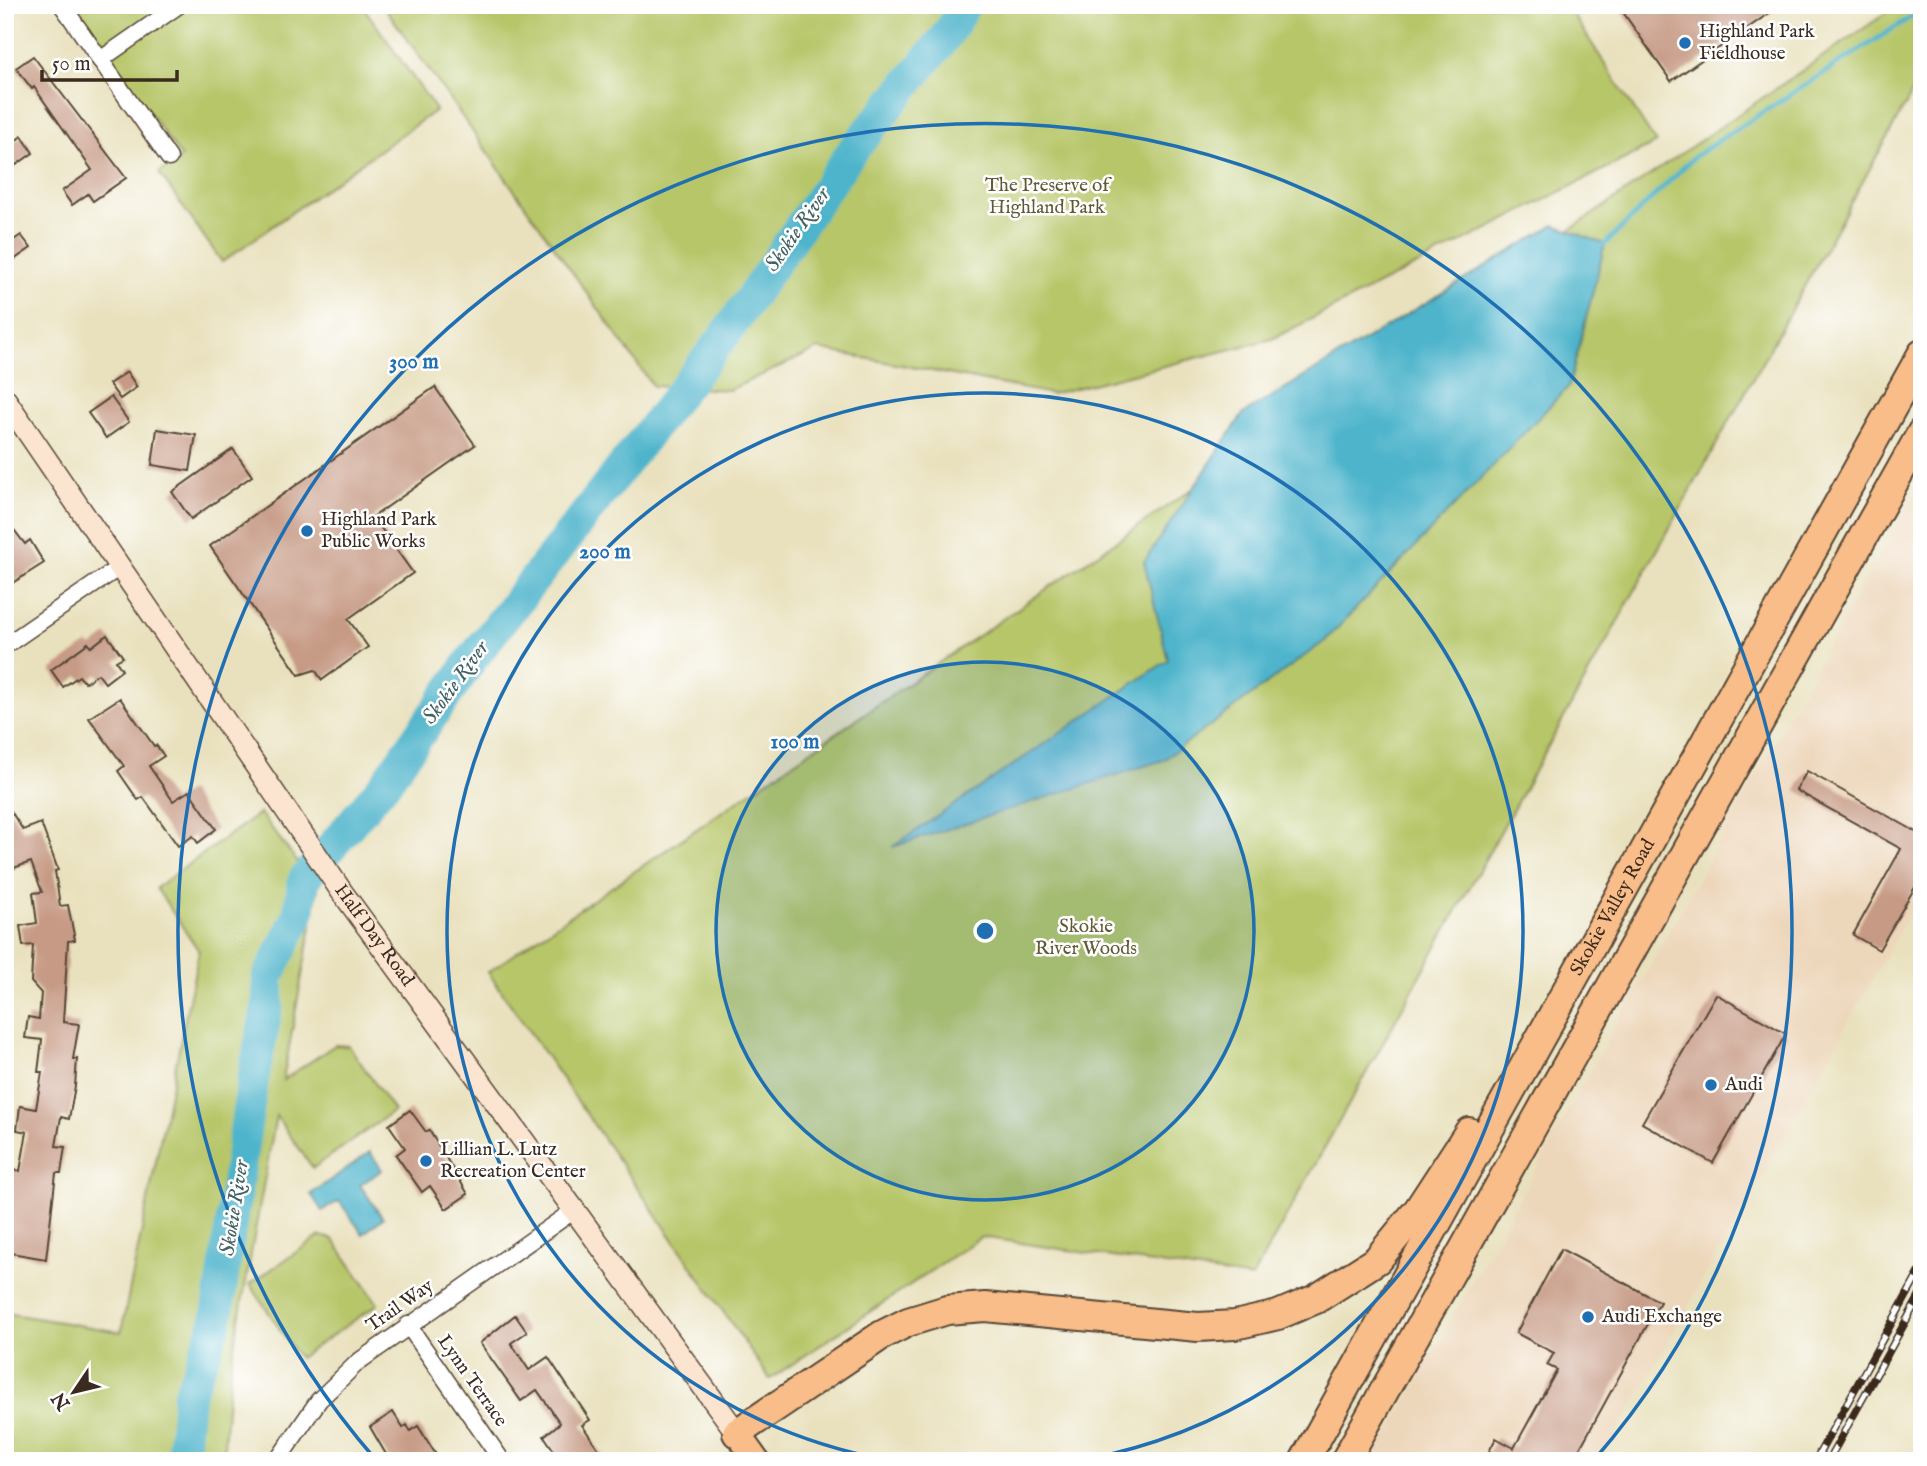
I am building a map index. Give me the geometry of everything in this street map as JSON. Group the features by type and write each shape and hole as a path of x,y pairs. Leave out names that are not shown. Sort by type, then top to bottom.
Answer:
{"highway":[{"name":"Skokie Valley Road","path":"1304,1461 1922,354"},
{"name":"Skokie Valley Road","path":"1345,1461 1922,432"},
{"path":"737,1433 882,1335 908,1322 947,1310 985,1307 1198,1327 1235,1325 1278,1315 1316,1299 1377,1260 1399,1236 1596,940"}],"main road":[{"name":"Half Day Road","path":"5,399 342,892 757,1461"}],"street":[{"path":"62,5 169,158"},
{"path":"100,60 179,5"},
{"path":"5,646 121,566"},
{"name":"Trail Way","path":"277,1461 319,1401 358,1362 573,1211"},
{"name":"Lynn Terrace","path":"408,1325 502,1461"}],"shaded area":[{"path":"1922,480 1922,891 1601,1461 1372,1461"}],"green space":[{"path":"73,5 362,5 436,110 222,262 159,173 181,157"},
{"name":"The Preserve of Highland Park","path":"383,5 1567,5 1656,143 1272,339 1052,394 818,349 729,390 653,386"},
{"name":"Skokie River Woods","path":"1898,5 1922,5 1922,75 1252,1278 981,1237 770,1379 488,972"},
{"path":"260,813 318,889 283,1080 335,1045 349,1046 394,1111 313,1168 276,1116 230,1369 223,1461 5,1461 5,1313 121,1332 199,951 156,888"},
{"path":"320,1236 333,1239 378,1304 299,1358 250,1284"}],"water":[{"path":"1554,225 1605,244 1569,386 1325,641 1163,760 892,847 1168,660 1144,562 1243,414"},
{"path":"370,1152 382,1170 360,1185 383,1218 363,1234 339,1201 322,1211 311,1194"}],"building":[{"name":"Highland Park Fieldhouse","path":"1618,5 1781,5 1671,81"},
{"path":"33,56 126,178 93,201 88,194 72,205 62,191 92,170 34,87 32,89 16,68"},
{"path":"22,136 33,153 16,165 5,148"},
{"path":"21,235 31,248 5,266 5,246"},
{"path":"127,372 137,387 120,399 109,384"},
{"name":"Highland Park Public Works","path":"435,387 475,445 373,517 413,573 348,619 368,647 322,680 315,670 299,675 210,546"},
{"path":"111,397 129,422 106,438 88,413"},
{"path":"157,429 196,435 190,471 152,465"},
{"path":"233,449 252,476 191,519 172,492"},
{"path":"5,518 25,544 30,540 44,563 11,584 5,575"},
{"path":"107,635 123,657 116,661 122,670 105,683 98,674 85,683 79,676 63,687 51,670 88,643 91,647"},
{"path":"120,698 164,756 149,766 173,801 189,791 216,829 198,843 193,836 178,846 143,797 138,800 118,771 124,766 89,718"},
{"path":"1807,771 1922,835 1922,875 1879,950 1853,935 1901,849 1796,790"},
{"path":"5,802 23,830 41,823 58,870 55,871 60,906 68,905 75,940 68,941 63,1022 79,1024 73,1059 77,1059 75,1086 69,1119 61,1117 56,1146 65,1147 61,1173 56,1173 46,1259 5,1252 5,1168 20,1171 27,1132 17,1130 20,1106 36,1109 42,1072 38,1072 42,1040 25,1038 28,1017 39,1019 41,993 31,982 33,945 23,946 20,926 37,923 33,893 42,892 31,862 5,871"},
{"name":"Audi","path":"1716,994 1786,1034 1713,1163 1642,1123"},
{"name":"Lillian L. Lutz Recreation Center","path":"410,1110 426,1132 429,1130 468,1194 446,1209 430,1186 422,1192 396,1155 405,1148 389,1125"},
{"name":"Audi Exchange","path":"1561,1249 1660,1302 1573,1461 1484,1461 1496,1438 1514,1448 1557,1370 1547,1365 1554,1353 1516,1333"},
{"path":"515,1315 527,1332 511,1343 529,1370 548,1357 590,1420 582,1425 607,1461 561,1461 544,1436 560,1423 537,1390 521,1401 480,1343"},
{"path":"393,1412 403,1428 407,1425 410,1431 418,1426 440,1461 390,1461 370,1427"}],"waterway":[{"name":"Skokie River","path":"182,1461 188,1397 216,1323 253,1079 268,1004 268,977 298,916 304,879 387,781 472,659 725,335 852,151 945,38 965,5"},
{"path":"1605,244 1695,156 1922,10"}],"railway":[{"path":"1815,1461 1922,1268"},
{"path":"1828,1461 1922,1292"}],"place":[{"name":"Highland Park Fieldhouse","path":"1685,43"},
{"name":"Highland Park Public Works","path":"307,531"},
{"name":"Audi","path":"1711,1085"},
{"name":"Lillian L. Lutz Recreation Center","path":"426,1161"},
{"name":"Audi Exchange","path":"1588,1317"}]}
